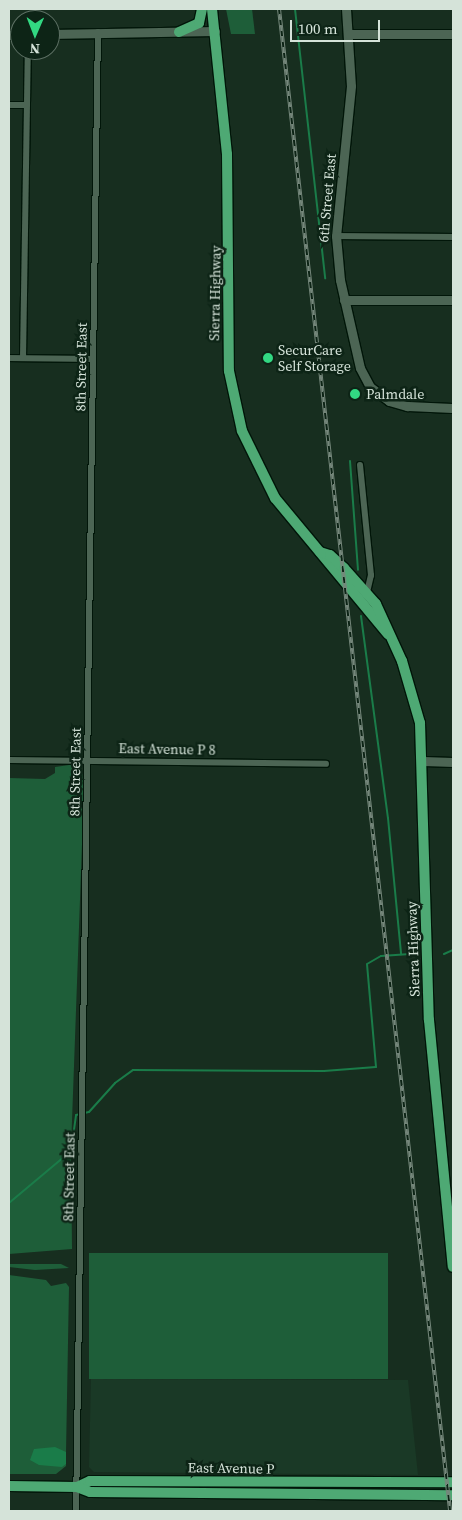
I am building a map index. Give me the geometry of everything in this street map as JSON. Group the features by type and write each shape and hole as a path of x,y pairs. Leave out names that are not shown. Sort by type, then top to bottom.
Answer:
{"main road":[{"path":"178,32 199,23 202,9"},
{"name":"Sierra Highway","path":"212,9 228,154 228,356 234,402 254,462 274,498 389,634"},
{"name":"Sierra Highway","path":"320,552 330,555 366,593 385,621 402,661 416,704 423,762 429,1020 453,1267"},
{"name":"East Avenue P","path":"9,1486 77,1487 90,1482 453,1482"},
{"path":"77,1487 90,1492 453,1494"}],"street":[{"name":"6th Street East","path":"346,9 349,34 351,98 336,236 344,300 360,368 376,393 407,406 453,408"},
{"path":"60,34 215,30"},
{"name":"8th Street East","path":"76,1511 98,32"},
{"path":"349,34 453,34"},
{"path":"23,358 28,60"},
{"path":"9,105 26,105"},
{"path":"336,236 453,236"},
{"path":"344,300 453,300"},
{"path":"9,358 93,359"},
{"path":"360,465 371,575 366,593"},
{"name":"East Avenue P 8","path":"9,760 326,764"},
{"path":"423,762 453,762"}],"shaded area":[{"path":"226,9 252,9 255,34 231,34"},
{"path":"81,765 84,789 71,1149 72,1249 9,1254 9,778 45,779 55,773 55,767"},
{"path":"89,1253 388,1253 388,1379 89,1379"},
{"path":"9,1264 61,1264 69,1268 35,1270 9,1267"},
{"path":"9,1275 46,1280 51,1286 66,1283 69,1287 66,1453 55,1454 57,1457 66,1456 66,1466 56,1474 9,1474"},
{"path":"91,1379 408,1380 418,1475 94,1472 89,1467"},
{"path":"55,1447 66,1452 66,1464 62,1467 39,1465 30,1460 34,1449"}],"waterway":[{"path":"295,9 325,278"},
{"path":"350,461 358,570"},
{"path":"361,616 388,818 401,954"},
{"path":"444,954 453,950"},
{"path":"9,1203 71,1151 76,1115 89,1112 115,1083 133,1070 324,1071 376,1067 367,964 381,956 410,954"}],"railway":[{"path":"279,9 450,1511"}],"place":[{"name":"SecurCare Self Storage","path":"268,358"},
{"name":"Palmdale","path":"355,394"}]}
